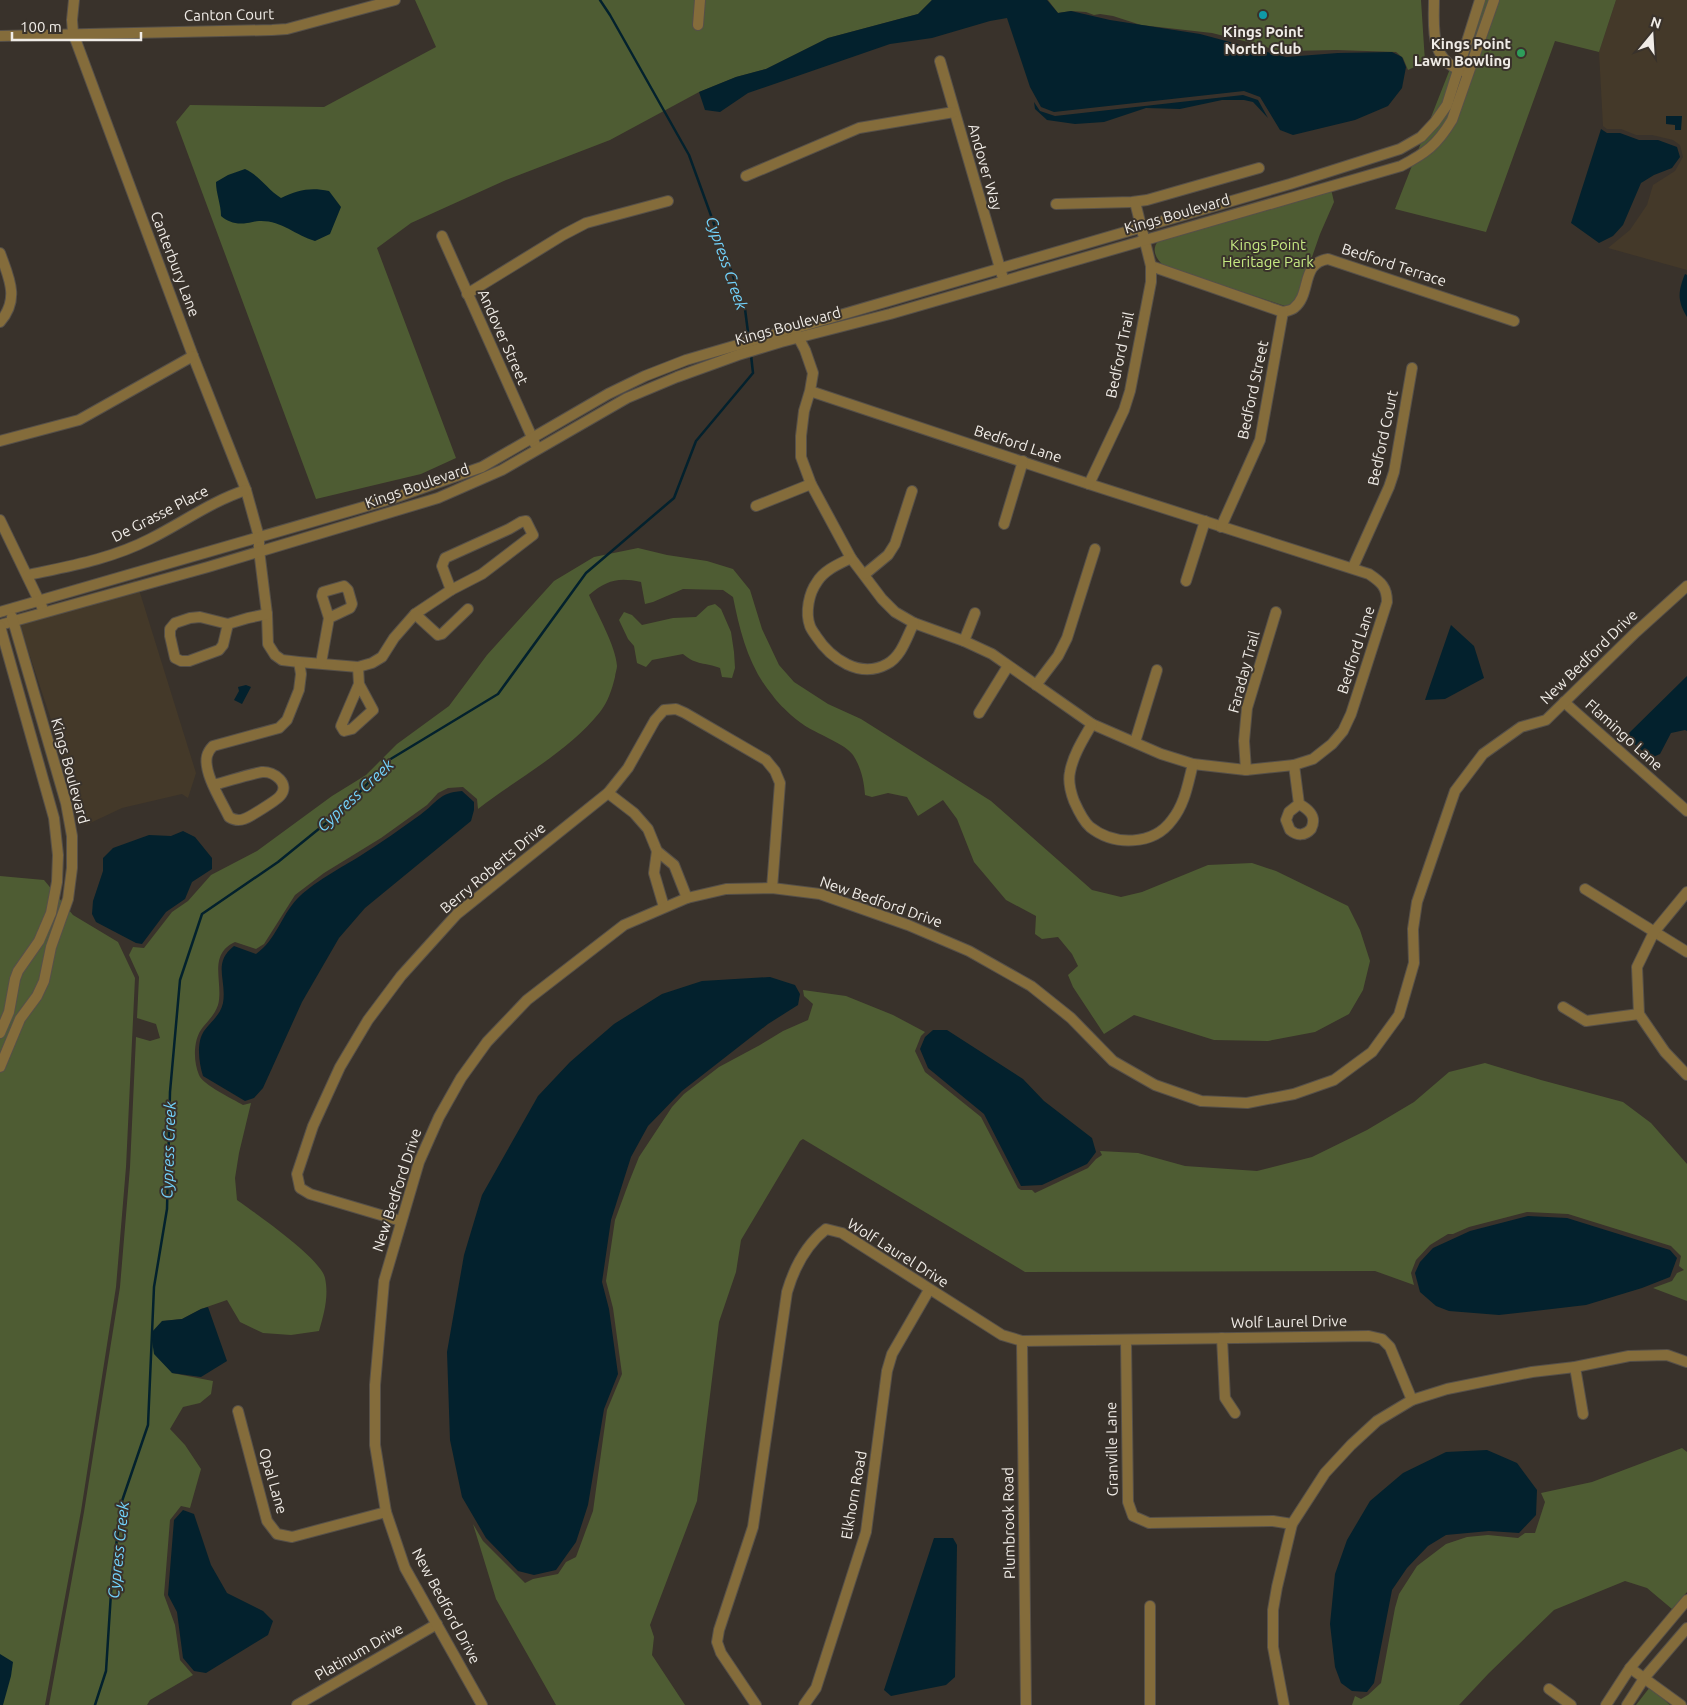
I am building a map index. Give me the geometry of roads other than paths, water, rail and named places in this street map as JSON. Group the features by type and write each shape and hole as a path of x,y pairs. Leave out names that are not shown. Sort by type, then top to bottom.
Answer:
{"street":[{"name":"Canterbury Lane","path":"74,0 73,34 193,356 246,490 259,537 267,614 268,644 275,655 282,660 358,667"},
{"name":"Canton Court","path":"0,36 272,30 394,0"},
{"path":"698,25 700,0"},
{"path":"1434,0 1435,41 1438,52 1447,62 1469,73"},
{"name":"Kings Boulevard","path":"0,1067 20,1019 37,996 44,981 50,947 68,899 72,868 72,836 66,803 13,621 5,611 391,499 436,484 482,467 608,394 645,376 686,360 737,350 796,333 999,269 1290,184 1400,149 1421,137 1447,105 1480,0"},
{"name":"Kings Boulevard","path":"796,333 890,314 1400,166 1423,154 1441,138 1452,120 1494,0"},
{"name":"Andover Way","path":"940,61 1004,281"},
{"path":"746,176 858,128 954,112"},
{"path":"1056,204 1147,200 1259,168"},
{"path":"468,294 563,235 586,223 668,201"},
{"name":"Bedford Trail","path":"1089,484 1124,410 1130,391 1151,282 1151,266 1135,202"},
{"name":"Andover Street","path":"442,236 538,450"},
{"path":"0,253 9,277 12,294 8,310 0,322"},
{"name":"Bedford Terrace","path":"1283,312 1294,308 1300,300 1312,266 1320,260 1328,259 1514,321"},
{"path":"1151,266 1283,312"},
{"name":"Bedford Street","path":"1221,527 1260,440 1283,312"},
{"path":"796,333 810,360 813,373 804,411 801,436 801,457 810,484 851,558 865,574 882,599 896,612 914,623 898,654 887,664 866,670 852,667 835,657 821,643 810,626 808,612 810,596 818,580 834,567 851,558"},
{"name":"Kings Boulevard","path":"0,1033 9,1012 18,971 39,941 51,913 57,882 58,855 54,818 0,626 438,498 502,470 627,398 737,350"},
{"path":"0,441 79,420 193,356"},
{"name":"Bedford Court","path":"1352,567 1389,488 1394,472 1412,368"},
{"name":"Bedford Lane","path":"810,391 1221,527 1352,567 1380,581 1387,592 1387,602 1351,714 1343,730 1332,744 1313,759 1294,765 1246,770 1193,764 1161,754 1092,724 992,654 964,641 914,623"},
{"path":"1004,524 1023,461"},
{"path":"756,506 810,484"},
{"name":"De Grasse Place","path":"28,575 91,562 129,548 150,539 229,496 246,490"},
{"path":"865,574 888,555 895,544 912,491"},
{"path":"0,520 28,575 45,614"},
{"path":"359,684 358,667 382,658 394,638 415,614 451,590 482,574 533,535 526,521 445,558 442,566 451,590"},
{"path":"1186,581 1205,521"},
{"path":"1036,685 1058,656 1067,638 1095,549"},
{"name":"New Bedford Drive","path":"482,1705 405,1568 386,1512 375,1445 375,1385 384,1281 419,1162 438,1117 461,1078 487,1042 527,1000 572,963 624,925 687,898 726,889 772,888 820,894 908,925 969,951 1031,986 1071,1018 1114,1061 1155,1085 1201,1101 1248,1103 1294,1094 1334,1080 1372,1052 1399,1014 1414,963 1413,929 1417,902 1455,791 1483,754 1521,727 1546,720 1636,632 1687,586"},
{"path":"415,614 438,635 442,634 468,609"},
{"name":"Faraday Trail","path":"1246,770 1244,741 1248,708 1276,612"},
{"path":"964,641 975,613"},
{"path":"228,624 223,644 219,650 189,661 175,658 170,636 170,629 174,623 200,617 228,624 267,614"},
{"path":"321,663 329,618"},
{"path":"213,785 263,772 272,773 283,784 283,791 280,797 244,819 235,820 229,817 213,785 206,762 207,754 213,746 279,728 287,720 300,690 301,674 299,662"},
{"path":"979,713 1008,666"},
{"path":"1135,742 1157,670"},
{"name":"Flamingo Lane","path":"1564,702 1687,811"},
{"name":"Berry Roberts Drive","path":"401,1221 310,1194 300,1188 297,1174 313,1126 340,1067 368,1020 400,976 457,914 608,793 628,768 655,720 664,710 676,709 685,713 766,760 775,771 780,783 772,888"},
{"path":"1092,724 1069,772 1070,792 1078,811 1090,827 1108,837 1123,841 1142,840 1158,833 1171,822 1182,807 1193,764"},
{"path":"1294,765 1299,804"},
{"path":"608,793 639,818 648,830 657,851 674,866 687,898"},
{"path":"657,851 654,873 664,907"},
{"path":"1585,889 1687,952"},
{"path":"1687,892 1654,932 1637,967 1639,1014 1665,1052 1687,1075"},
{"path":"1563,1007 1586,1021 1639,1014"},
{"name":"Wolf Laurel Drive","path":"756,1705 722,1653 717,1642 719,1630 753,1527 787,1292 794,1270 816,1237 826,1229 842,1233 1002,1335 1022,1342 1369,1336 1382,1339 1390,1347 1412,1400"},
{"name":"Elkhorn Road","path":"804,1705 816,1688 866,1532 887,1371 892,1354 929,1290"},
{"path":"1222,1338 1225,1398 1235,1413"},
{"name":"Granville Lane","path":"1126,1340 1128,1502 1133,1516 1149,1523 1273,1521 1292,1524"},
{"name":"Plumbrook Road","path":"1022,1342 1026,1705"},
{"path":"1284,1705 1273,1648 1273,1610 1292,1524 1325,1473 1377,1421 1412,1400 1447,1389 1532,1372 1575,1367 1629,1356 1667,1355 1687,1362"},
{"path":"1575,1367 1583,1414"},
{"name":"Opal Lane","path":"238,1411 267,1521 277,1534 292,1537 386,1512"},
{"path":"1606,1705 1630,1668 1687,1600"},
{"path":"1150,1606 1150,1705"},
{"name":"Platinum Drive","path":"297,1705 437,1624"},
{"path":"1627,1705 1645,1678 1687,1628"},
{"path":"1630,1668 1681,1705"},
{"path":"1549,1689 1572,1705"}],"water":[{"path":"932,0 1047,0 1058,13 1071,11 1110,20 1200,34 1286,57 1338,53 1392,52 1402,57 1406,67 1402,88 1388,106 1355,120 1293,135 1280,130 1260,97 1244,91 1054,112 1041,107 1030,87 1007,18 932,38 890,44 748,93 720,112 705,110 699,92 736,77 766,69 828,38 918,14"},
{"path":"1243,95 1258,100 1268,118 1253,102 1222,100 1180,109 1146,108 1104,122 1075,124 1047,120 1035,109 1034,102 1040,111 1055,116"},
{"path":"1666,116 1682,116 1681,130 1675,130 1675,125 1666,124"},
{"path":"1601,129 1607,133 1620,133 1639,140 1658,140 1677,147 1680,157 1672,168 1654,175 1641,183 1623,225 1613,236 1599,243 1571,223"},
{"path":"245,169 255,175 281,198 304,190 329,191 341,207 330,234 315,241 281,225 267,221 240,224 221,216 216,182"},
{"path":"1685,274 1687,275 1687,317 1680,301 1681,286"},
{"path":"1451,625 1474,646 1484,678 1445,699 1425,700"},
{"path":"1687,676 1687,731 1671,733 1660,754 1651,758 1633,743 1627,735"},
{"path":"246,685 251,687 242,704 234,700 239,691 238,687"},
{"path":"462,791 474,802 471,821 365,908 339,938 302,1002 263,1088 254,1098 245,1101 203,1076 199,1059 200,1041 204,1031 222,1008 224,995 222,965 227,952 234,946 256,954 269,942 291,906 310,888 383,841 443,796"},
{"path":"183,831 195,837 212,858 212,869 192,882 185,899 166,912 142,944 136,943 96,922 92,914 93,901 103,871 103,858 113,848 149,835 171,836"},
{"path":"770,977 795,985 800,994 798,1005 768,1024 682,1091 648,1126 631,1157 611,1220 602,1282 609,1309 618,1374 604,1409 588,1505 576,1542 556,1570 534,1575 518,1571 486,1538 462,1497 450,1440 447,1352 464,1255 482,1195 538,1096 570,1062 614,1024 662,994 702,981"},
{"path":"933,1030 947,1030 1023,1079 1044,1101 1092,1138 1096,1152 1087,1164 1042,1185 1021,1186 984,1114 928,1068 920,1049 925,1037"},
{"path":"1528,1216 1567,1218 1670,1250 1677,1258 1670,1277 1642,1288 1586,1305 1499,1315 1449,1311 1436,1306 1420,1292 1415,1273 1420,1262 1433,1248 1470,1231"},
{"path":"208,1307 227,1361 201,1377 172,1373 154,1354 151,1333 162,1321 182,1319"},
{"path":"1487,1450 1517,1463 1537,1490 1536,1515 1519,1533 1489,1531 1446,1535 1428,1546 1407,1568 1392,1590 1374,1683 1367,1692 1352,1691 1341,1683 1335,1667 1330,1624 1335,1574 1347,1540 1370,1501 1403,1473 1446,1452"},
{"path":"183,1510 194,1514 211,1565 227,1593 263,1611 273,1621 268,1635 206,1673 194,1671 183,1658 177,1612 168,1595 174,1520"},
{"path":"934,1538 953,1538 957,1545 955,1677 946,1685 891,1696 884,1690"},
{"path":"0,1654 13,1662 3,1705 0,1705"}],"waterway":[{"name":"Cypress Creek","path":"600,0 689,155 745,309 749,340"},
{"name":"Cypress Creek","path":"95,1705 106,1671 112,1577 122,1501 148,1425 154,1287 167,1209 170,1092 180,980 202,914 278,862 347,806 389,760 498,694 586,573 674,498 696,441 753,373 751,355"}],"place":[{"name":"Kings Point North Club","path":"1263,15"},
{"name":"Kings Point Lawn Bowling","path":"1521,53"}],"park label":[{"name":"Kings Point Heritage Park","path":"1268,254"}]}
